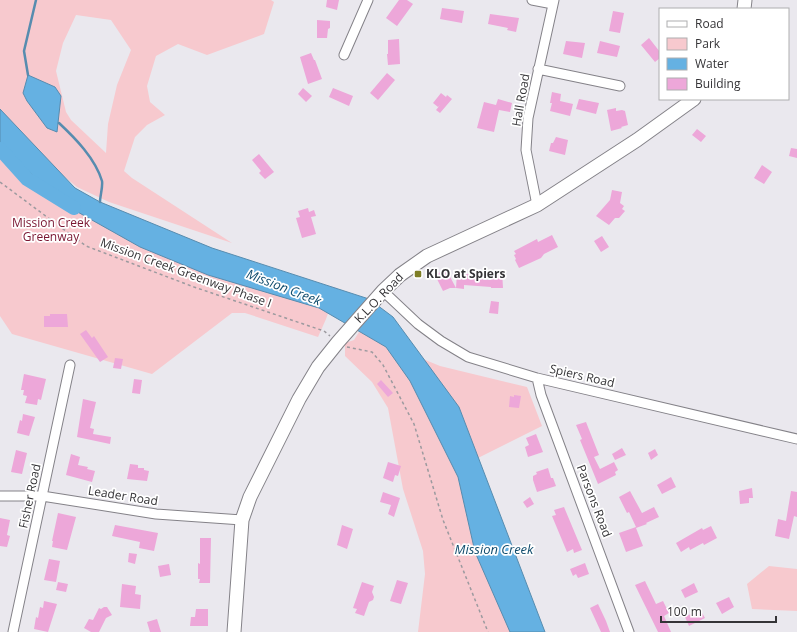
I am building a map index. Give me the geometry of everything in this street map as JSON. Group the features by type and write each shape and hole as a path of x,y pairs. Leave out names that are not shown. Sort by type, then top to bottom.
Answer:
{"main road":[{"name":"K.L.O. Road","path":"234,632 242,520 250,497 299,399 318,367 338,342 383,291 400,275 427,256 537,206 637,140 693,100"}],"street":[{"path":"344,56 368,0"},
{"path":"532,0 553,2"},
{"name":"Hall Road","path":"537,206 526,150 528,118 553,2"},
{"path":"538,70 620,86"},
{"name":"Spiers Road","path":"383,291 441,341 468,357 537,378 797,439"},
{"name":"Fisher Road","path":"13,632 70,365"},
{"name":"Parsons Road","path":"537,378 541,395 629,632"},
{"name":"Leader Road","path":"0,496 42,496 156,514 242,520"}],"path":[{"name":"Mission Creek Greenway Phase I","path":"0,182 86,246 194,287 324,331 338,342 372,352 383,365 414,424 443,520 488,632"}],"green space":[{"path":"0,0 271,0 274,2 264,34 207,55 178,44 156,56 147,86 150,102 165,115 147,125 135,137 124,171 132,178 232,243 109,202 77,187 49,164 0,114","holes":["76,15 111,20 131,50 117,85 108,124 106,153 71,120 66,112 56,71 63,43"]},
{"name":"Mission Creek Greenway","path":"0,122 18,141 103,210 265,269 337,288 318,337 245,313 232,313 152,374 12,334 0,316"},
{"path":"369,316 423,359 440,366 527,387 542,426 464,465 538,632 418,632 425,574 423,551 403,489 388,408 372,382 345,356 345,343 354,340"},
{"path":"769,566 797,569 797,611 752,609 747,584"}],"water":[{"path":"28,75 55,87 61,96 57,132 47,128 27,101 23,93"},
{"name":"Mission Creek","path":"0,109 75,188 100,202 212,248 369,299 393,317 459,407 545,632 510,632 475,552 458,477 410,381 386,347 319,308 208,275 140,247 67,206 0,146"}],"building":[{"path":"327,0 339,0 337,10 326,7"},
{"path":"399,0 407,0 413,4 397,26 386,18"},
{"path":"442,8 464,11 462,23 440,19"},
{"path":"613,11 624,13 620,33 609,31"},
{"path":"490,14 519,18 516,32 507,30 508,28 488,24"},
{"path":"317,20 330,21 330,28 328,29 327,38 317,38"},
{"path":"649,38 659,51 659,59 655,62 641,45"},
{"path":"399,39 400,64 388,65 388,40"},
{"path":"566,41 585,43 582,58 563,54"},
{"path":"600,41 620,46 617,57 597,53"},
{"path":"311,53 322,79 308,84 300,57"},
{"path":"387,73 395,80 378,100 370,93"},
{"path":"303,88 312,96 306,102 298,94"},
{"path":"333,88 353,96 349,106 329,97"},
{"path":"552,92 561,94 560,101 573,104 570,116 550,111"},
{"path":"441,93 452,99 440,113 436,110 440,105 438,107 433,103"},
{"path":"498,99 512,103 510,112 499,110 494,132 477,128 484,102 496,105"},
{"path":"579,99 599,103 596,114 576,109"},
{"path":"616,108 616,111 625,111 628,125 611,131 607,110"},
{"path":"697,129 706,136 701,142 692,135"},
{"path":"556,137 568,140 565,155 549,151 551,143 553,143"},
{"path":"791,148 797,149 797,158 789,156"},
{"path":"259,154 274,172 265,179 259,173 261,171 252,160"},
{"path":"762,165 772,172 764,184 754,178"},
{"path":"612,190 622,192 620,203 624,206 622,209 625,211 619,218 615,218 609,225 596,216 610,200"},
{"path":"308,208 309,212 314,210 316,216 311,217 316,234 302,238 296,218 300,217 298,211"},
{"path":"552,235 558,247 544,254 541,258 519,268 515,260 514,255 516,254 514,251 537,239 538,242"},
{"path":"602,236 609,247 601,252 594,241"},
{"path":"446,269 456,288 450,288 443,291 435,275"},
{"path":"502,271 503,288 464,285 464,289 456,288 457,273 477,275 477,279 491,280 491,272"},
{"path":"491,301 499,302 498,314 489,313"},
{"path":"50,314 67,314 68,327 44,327 44,316 50,316"},
{"path":"86,330 92,338 94,336 108,357 100,362 80,334"},
{"path":"115,358 123,359 121,369 113,368"},
{"path":"24,374 46,379 41,400 38,399 37,405 25,403 27,396 23,395 24,390 21,390"},
{"path":"134,379 142,380 140,394 132,393"},
{"path":"381,380 393,393 388,397 377,384"},
{"path":"514,395 521,396 519,408 509,407 510,396 514,397"},
{"path":"83,399 96,402 90,428 94,429 93,434 111,437 110,444 77,437"},
{"path":"23,414 35,417 29,436 17,433"},
{"path":"586,422 599,455 594,457 600,469 614,462 618,470 615,472 616,475 598,484 580,440 582,439 576,425"},
{"path":"536,434 543,452 528,457 525,447 529,445 526,438"},
{"path":"622,448 626,455 615,460 612,454"},
{"path":"655,449 658,455 651,460 648,453"},
{"path":"16,450 27,453 22,474 11,472"},
{"path":"71,454 80,457 78,465 88,467 87,469 95,471 92,482 66,475"},
{"path":"388,462 401,466 398,476 395,475 393,482 383,478"},
{"path":"130,464 138,465 138,468 144,468 144,470 149,471 147,481 127,479"},
{"path":"548,468 551,478 553,478 556,486 537,492 533,476 537,474 536,472"},
{"path":"671,477 676,487 662,494 657,485"},
{"path":"752,488 753,498 749,498 749,503 740,504 739,491"},
{"path":"630,491 642,513 654,507 659,517 636,528 643,546 626,552 619,533 636,527 629,512 627,513 619,497"},
{"path":"791,491 797,492 797,517 794,516 789,539 775,536 778,519 786,521"},
{"path":"383,492 400,498 394,517 388,514 391,505 380,502"},
{"path":"530,497 534,504 527,508 523,502"},
{"path":"564,507 582,550 574,553 573,549 567,552 552,516 556,515 554,510"},
{"path":"58,513 76,517 67,550 52,547"},
{"path":"0,518 10,520 7,535 10,536 7,547 0,546"},
{"path":"115,525 158,533 154,551 139,548 140,542 112,536"},
{"path":"342,525 353,529 347,549 337,545"},
{"path":"711,526 717,538 704,545 703,543 690,550 689,547 681,552 676,543 702,528 703,530"},
{"path":"200,538 211,538 210,583 199,583 200,579 198,579 198,563 200,564"},
{"path":"129,553 137,554 135,564 128,562"},
{"path":"49,559 60,561 56,582 44,580"},
{"path":"585,563 589,574 578,578 576,574 573,576 570,569"},
{"path":"169,564 171,575 160,577 158,566"},
{"path":"397,580 408,583 401,604 390,601"},
{"path":"645,581 656,604 663,601 669,613 664,616 671,632 658,632 635,585"},
{"path":"58,582 68,584 66,592 56,590"},
{"path":"362,582 374,586 372,592 374,597 373,600 369,602 364,616 355,613 357,609 353,608"},
{"path":"694,583 698,592 685,598 681,590"},
{"path":"122,584 136,586 135,594 141,595 140,609 120,607"},
{"path":"729,597 734,607 722,614 716,603"},
{"path":"44,601 57,604 48,632 34,629 36,617 38,618 40,607 43,608"},
{"path":"598,604 610,632 601,632 590,608"},
{"path":"107,607 112,615 106,618 99,632 91,632 84,628 89,619 93,620 99,608 101,609"},
{"path":"196,609 208,609 208,626 190,626 191,617 195,617"},
{"path":"698,610 699,612 701,611 705,618 689,626 685,617"},
{"path":"157,619 161,632 150,632 147,622"}],"waterway":[{"path":"28,75 24,51 36,0"},
{"path":"59,123 78,142 95,164 102,181 100,202"},
{"name":"Mission Creek","path":"0,149 27,179 74,208"}],"place":[{"name":"KLO at Spiers","path":"418,274"}]}
